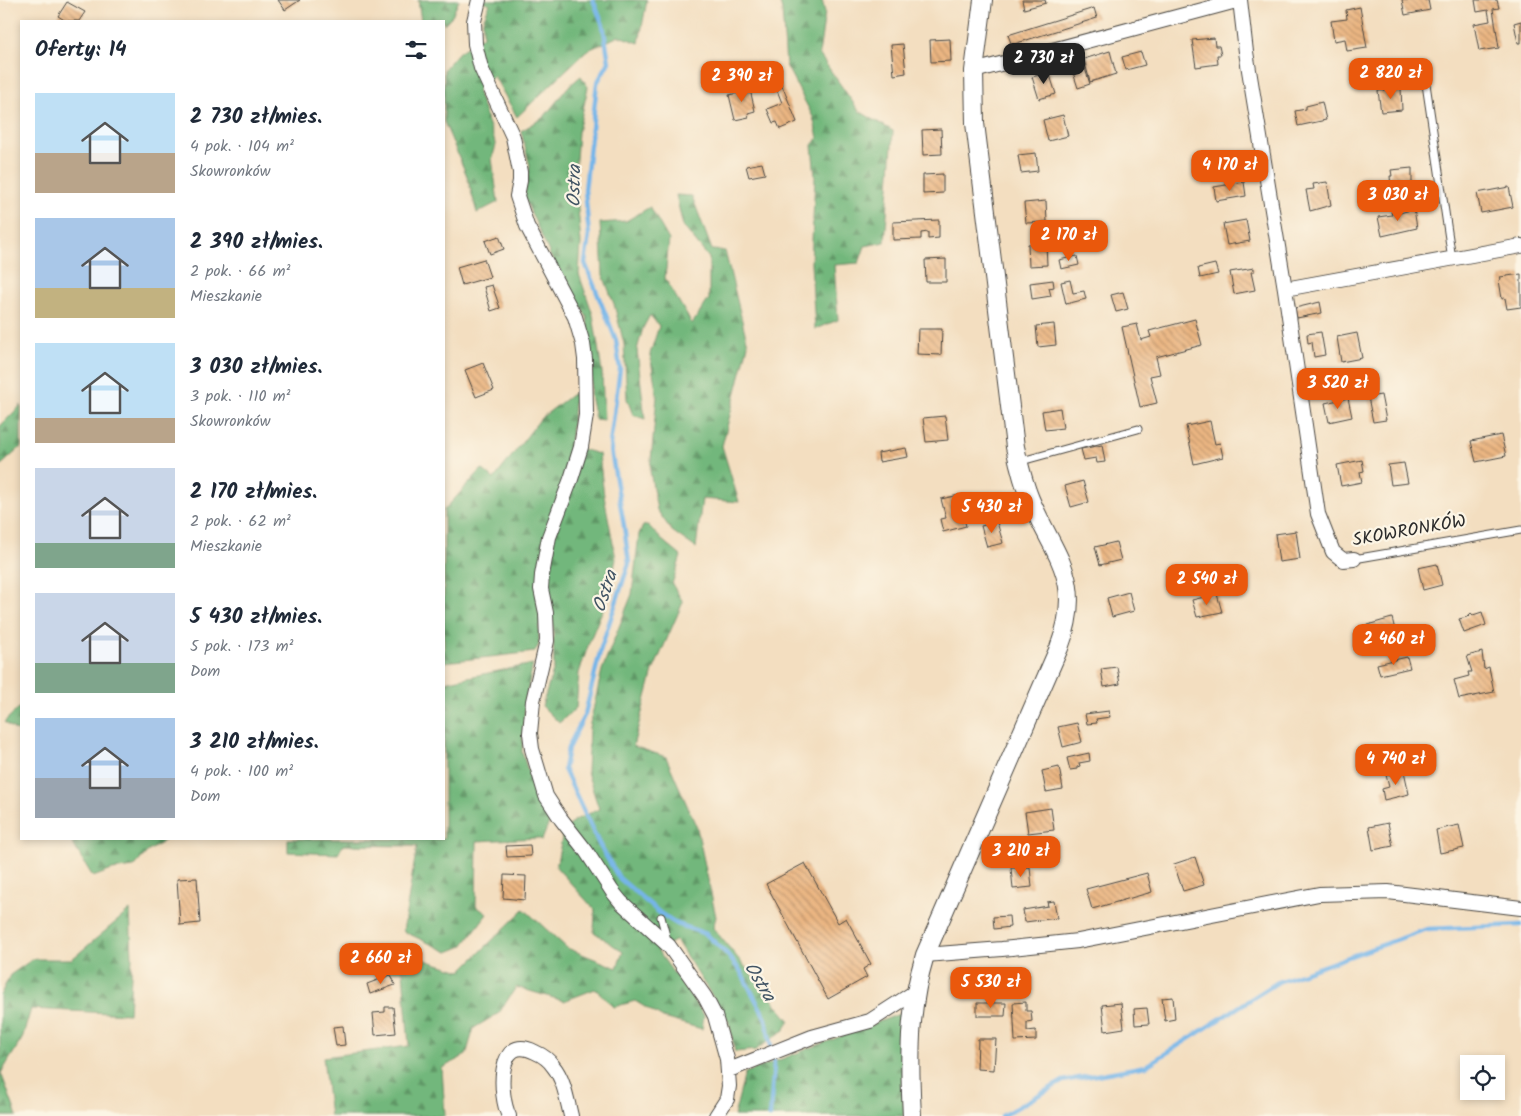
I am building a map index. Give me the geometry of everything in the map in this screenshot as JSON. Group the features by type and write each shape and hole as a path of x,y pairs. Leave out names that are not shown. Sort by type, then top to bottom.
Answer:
{"street":[{"path":"479,0 474,21 475,44 481,68 513,138 520,172 517,196 527,226 575,317 583,344 585,359 586,415 582,448 549,537 542,575 547,641 533,701 530,734 532,749 546,796 560,819 586,851 621,902 669,946 705,997 715,1016 729,1070 727,1099 716,1116"},
{"path":"912,1116 910,1046 915,992 924,955 1059,648 1068,619 1070,599 1066,575 1060,559 1030,500 1018,462 1007,395 975,123 974,71 983,0"},
{"name":"SKOWRONKÓW","path":"974,71 1240,0 1246,52 1285,289 1318,514 1333,552 1343,560 1354,559"},
{"path":"1285,289 1521,246"},
{"path":"924,955 1078,941 1327,893 1388,892 1521,908"},
{"path":"729,1070 784,1050 812,1037 870,1021 915,992"},
{"path":"509,1116 504,1100 503,1071 506,1060 511,1052 520,1048 532,1050 543,1056 553,1065 559,1075 571,1116"}],"lane":[{"path":"1426,84 1452,259"},
{"path":"1018,462 1138,429"},
{"name":"SKOWRONKÓW","path":"1354,559 1521,530"},
{"path":"661,917 669,946"}],"green space":[{"path":"418,0 459,0 452,16 445,23 445,20 421,20"},
{"path":"480,0 647,0 639,43 619,36 586,51 517,117 494,76 477,90 496,145 492,159 498,202 477,213 467,176 445,124 445,68 459,52 483,36 483,20 490,4"},
{"path":"779,0 822,0 825,12 819,54 859,111 893,131 885,242 865,246 859,263 834,265 838,320 815,329 811,263 815,177 812,145 818,138 813,117 786,65 782,10"},
{"path":"581,76 588,87 578,132 575,173 581,243 579,274 593,315 602,372 604,420 595,419 590,395 592,370 587,317 552,259 524,197 530,166 521,131 544,117 568,87"},
{"path":"676,195 692,196 712,250 725,251 748,345 722,446 739,502 702,499 696,548 672,531 657,510 650,471 657,396 650,354 659,326 650,315 643,328 637,350 645,419 633,415 627,399 624,344 614,304 603,275 600,223 626,221 650,207 669,240 665,278 692,324 709,299 709,258 683,226"},
{"path":"575,392 570,446 599,454 604,496 616,559 606,602 579,673 576,708 559,723 542,706 554,668 553,621 539,625 539,644 535,652 445,662 445,509 482,469 494,479 541,418"},
{"path":"20,406 20,448 0,466 0,426"},
{"path":"648,525 681,556 672,584 683,602 653,671 633,746 666,757 697,828 716,917 713,928 790,1021 784,1030 756,1050 735,1052 729,1022 676,940 657,950 704,1015 702,1029 663,1018 635,1001 614,1007 595,989 564,1001 516,987 499,1013 474,1028 466,1055 442,1068 445,1116 330,1116 323,1057 409,1046 403,971 370,971 379,957 394,948 461,971 524,909 567,948 617,968 623,952 594,932 595,910 556,867 563,833 573,821 599,809 587,772 589,728 602,670 632,594 639,534 643,526"},
{"path":"533,664 525,702 522,752 534,790 551,818 542,840 537,838 477,841 476,906 487,914 463,946 448,952 403,931 417,846 343,845 338,854 288,852 288,840 445,840 445,682"},
{"path":"20,707 20,733 4,722"},
{"path":"71,840 165,840 147,852 134,867 112,870 93,877"},
{"path":"130,910 132,957 129,1014 31,1009 22,1039 1,1073 17,1116 0,1116 0,996 10,975 33,959 72,959"},
{"path":"902,1013 904,1116 734,1116 745,1073"}],"building":[{"path":"278,0 300,0 285,10"},
{"path":"1022,0 1045,0 1046,3 1024,9"},
{"path":"1402,0 1428,0 1430,10 1405,15"},
{"path":"1475,0 1497,0 1499,8 1493,9 1499,48 1479,51 1474,24 1490,21 1488,10 1477,12"},
{"path":"67,2 85,12 80,20 64,20 58,16"},
{"path":"1360,7 1367,48 1347,51 1345,39 1334,41 1331,21 1347,19 1346,10"},
{"path":"1094,8 1097,18 1014,44 1011,43 1008,35"},
{"path":"1521,21 1521,43 1518,43 1514,23"},
{"path":"1214,38 1215,46 1219,46 1221,55 1217,55 1218,64 1196,67 1192,40"},
{"path":"950,39 951,61 931,62 930,40"},
{"path":"903,44 906,73 894,75 891,45"},
{"path":"1110,51 1116,74 1090,82 1084,59"},
{"path":"1141,52 1145,65 1126,70 1122,57"},
{"path":"1082,59 1090,84 1078,88 1070,63"},
{"path":"771,71 772,83 742,84 742,72"},
{"path":"1049,72 1056,94 1039,99 1032,77"},
{"path":"781,83 797,122 780,129 777,122 773,123 767,109 782,103 775,85"},
{"path":"749,85 755,111 748,113 749,117 735,120 729,95 738,93 736,88"},
{"path":"1401,88 1402,110 1381,112 1378,91"},
{"path":"1322,102 1326,120 1298,126 1295,111 1306,109 1306,106"},
{"path":"1063,115 1068,136 1048,141 1043,120"},
{"path":"941,129 942,154 923,155 922,130"},
{"path":"1036,153 1038,171 1021,173 1018,155"},
{"path":"762,163 765,174 749,177 746,166"},
{"path":"1412,168 1412,184 1391,187 1391,170"},
{"path":"943,174 943,193 923,194 923,175"},
{"path":"1244,182 1246,196 1216,201 1214,187"},
{"path":"1327,182 1331,205 1310,211 1306,190 1314,189 1313,184"},
{"path":"1509,187 1513,207 1481,213 1477,193"},
{"path":"1046,201 1047,222 1026,223 1024,203"},
{"path":"1414,209 1417,228 1382,236 1378,217 1392,215 1391,212 1400,211 1400,213"},
{"path":"939,220 939,238 928,239 928,232 921,233 921,239 893,240 893,222"},
{"path":"1246,220 1250,241 1227,245 1223,224"},
{"path":"499,236 504,249 490,254 485,241"},
{"path":"1046,243 1047,265 1029,266 1028,244"},
{"path":"1077,256 1079,265 1061,269 1059,260"},
{"path":"484,259 490,277 462,285 457,267"},
{"path":"946,259 946,282 926,282 925,260"},
{"path":"1215,264 1218,274 1200,278 1198,268"},
{"path":"1254,268 1254,272 1251,272 1255,290 1234,294 1230,272"},
{"path":"1521,274 1521,307 1507,309 1505,298 1502,299 1500,277"},
{"path":"1053,280 1054,287 1049,288 1051,296 1032,299 1030,283"},
{"path":"1070,280 1073,293 1084,291 1086,299 1066,304 1061,282"},
{"path":"492,285 500,308 491,311 484,287"},
{"path":"1123,292 1128,309 1116,312 1111,295"},
{"path":"1320,302 1322,313 1297,318 1295,308"},
{"path":"1195,319 1202,345 1156,357 1160,374 1150,376 1157,403 1140,407 1122,327 1137,324 1141,340 1151,337 1149,331"},
{"path":"1054,324 1056,345 1038,347 1036,326"},
{"path":"918,329 942,329 941,355 917,354"},
{"path":"1321,332 1325,355 1314,357 1312,342 1308,343 1307,334"},
{"path":"1357,333 1362,358 1341,362 1337,337"},
{"path":"483,363 494,390 476,397 465,370"},
{"path":"1381,395 1386,420 1373,422 1368,397"},
{"path":"1348,398 1352,417 1329,422 1325,403"},
{"path":"1060,408 1063,428 1045,430 1042,411"},
{"path":"945,416 948,440 926,442 923,418"},
{"path":"1210,421 1215,444 1220,443 1223,457 1194,464 1186,426"},
{"path":"1501,435 1506,456 1476,462 1471,441"},
{"path":"1102,445 1105,462 1097,463 1096,458 1084,460 1081,449"},
{"path":"906,448 908,457 879,462 878,453"},
{"path":"1362,460 1364,471 1360,472 1362,482 1341,486 1337,465"},
{"path":"1404,463 1408,483 1391,485 1388,465"},
{"path":"1083,481 1089,502 1071,507 1065,486"},
{"path":"959,495 961,506 956,507 959,516 963,515 966,526 943,532 940,519 946,518 941,499"},
{"path":"997,522 1003,543 987,547 981,526"},
{"path":"1296,531 1300,559 1279,562 1275,534"},
{"path":"1116,542 1121,560 1100,565 1095,547"},
{"path":"1437,564 1442,585 1423,590 1418,568"},
{"path":"1129,592 1134,611 1112,617 1107,598"},
{"path":"1217,594 1222,612 1197,617 1192,600"},
{"path":"1482,612 1486,625 1464,633 1459,619 1467,617 1471,613 1473,615"},
{"path":"1392,618 1397,638 1365,646 1360,627"},
{"path":"1482,652 1484,669 1489,667 1494,692 1459,699 1454,680 1469,676 1468,672 1472,672 1467,656"},
{"path":"1407,657 1410,668 1380,675 1377,664"},
{"path":"1117,667 1120,684 1104,687 1101,669"},
{"path":"1109,711 1110,717 1096,719 1097,723 1087,724 1085,714"},
{"path":"1077,723 1082,742 1063,747 1058,727"},
{"path":"1089,753 1090,761 1079,763 1080,766 1077,769 1070,770 1067,758"},
{"path":"1059,767 1063,789 1046,792 1042,771"},
{"path":"1404,771 1409,794 1384,800 1382,789 1389,787 1386,775"},
{"path":"1051,808 1054,830 1028,833 1025,812"},
{"path":"1388,823 1393,846 1373,850 1369,827"},
{"path":"1459,825 1464,848 1440,853 1436,830"},
{"path":"530,845 531,856 507,857 506,846"},
{"path":"1195,857 1204,885 1183,891 1174,864"},
{"path":"805,863 838,923 846,918 871,964 863,969 867,977 828,999 766,884"},
{"path":"1030,867 1032,887 1013,889 1011,868"},
{"path":"1147,873 1152,892 1092,909 1086,889"},
{"path":"504,875 526,876 525,900 503,898"},
{"path":"197,878 200,923 180,925 177,879"},
{"path":"1054,901 1057,918 1025,922 1023,910 1048,906 1047,902"},
{"path":"1009,916 1010,927 994,929 993,917"},
{"path":"391,975 395,985 370,994 367,984"},
{"path":"1173,997 1175,1019 1165,1021 1162,998"},
{"path":"1026,1002 1026,1011 1031,1011 1032,1021 1027,1022 1027,1031 1036,1030 1036,1040 1015,1041 1013,1003"},
{"path":"977,1003 1006,1003 1005,1016 977,1016"},
{"path":"1121,1003 1124,1028 1105,1031 1102,1005"},
{"path":"385,1007 393,1007 396,1033 375,1035 373,1013 385,1012"},
{"path":"1147,1008 1149,1024 1135,1025 1134,1009"},
{"path":"343,1026 345,1045 336,1046 333,1027"},
{"path":"978,1039 996,1039 994,1070 977,1069"}],"waterway":[{"name":"Ostra","path":"593,0 603,25 609,62 597,83 585,190 589,235 585,263 616,340 620,369 610,444 629,563 601,648 585,714 568,748 564,769 599,844 619,878 661,914 677,924 706,934 727,954 741,972 766,1019 774,1064 770,1116"},
{"path":"1002,1116 1063,1081 1146,1066 1278,982 1427,929 1521,925"}]}
